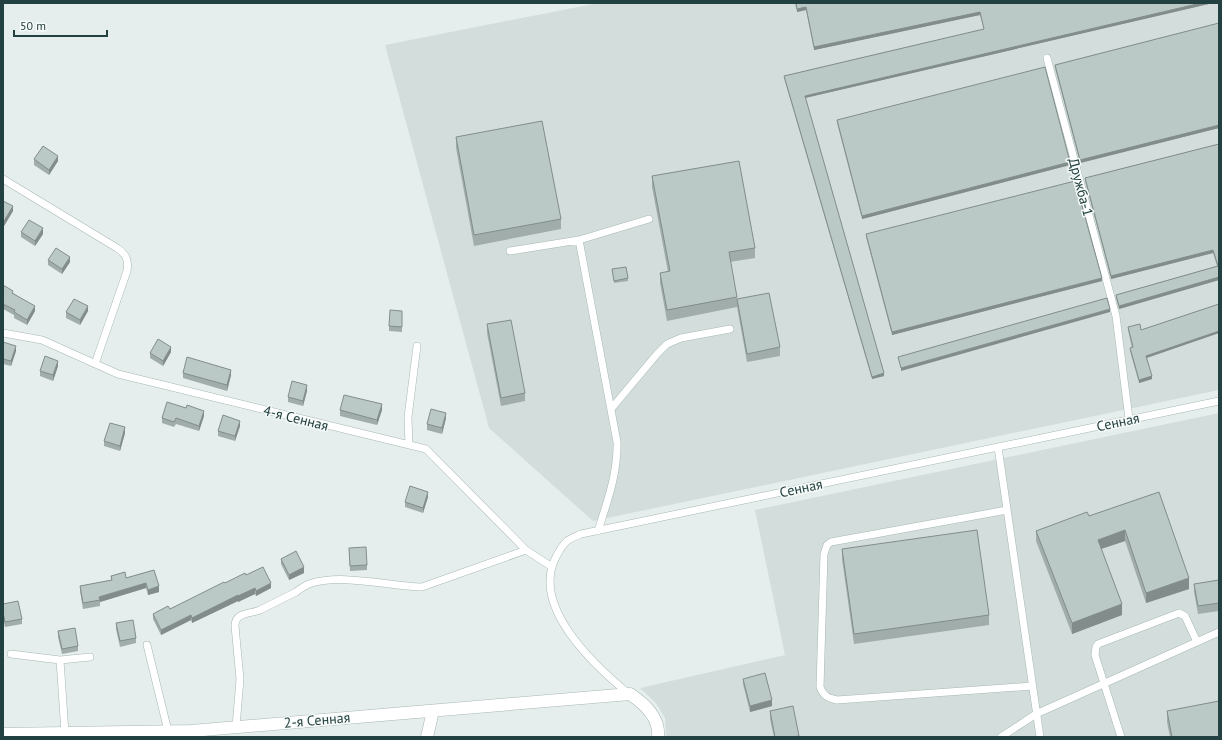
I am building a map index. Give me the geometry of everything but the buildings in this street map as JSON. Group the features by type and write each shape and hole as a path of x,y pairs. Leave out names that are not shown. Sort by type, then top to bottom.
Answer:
{"street":[{"name":"2-я Сенная","path":"3,734 168,732 191,734 236,727 630,694"},
{"path":"630,694 639,700 656,720 658,737"},
{"path":"427,737 433,711"}],"lane":[{"name":"Дружба-1","path":"1046,58 1116,316 1129,419"},
{"path":"3,179 118,248 126,256 128,263 127,271 95,364"},
{"path":"510,251 579,240 649,220"},
{"path":"579,240 617,442 618,457 615,473 598,530"},
{"path":"611,409 667,344 681,338 730,329"},
{"name":"4-я Сенная","path":"3,333 42,340 118,374 426,449 526,550 552,567"},
{"path":"410,445 408,417 417,346"},
{"name":"Сенная","path":"630,694 587,656 565,627 553,600 550,585 552,567 558,554 567,542 581,534 1219,400"},
{"path":"998,447 1040,737"},
{"path":"1007,510 831,542 827,546 824,554 820,687 823,694 829,699 837,700 1032,686"},
{"path":"236,727 240,679 235,626 238,616 254,612 274,604 308,585 321,582 349,580 422,587 526,550"},
{"path":"1121,737 1095,651 1096,647 1102,642 1179,612 1185,616 1197,642"},
{"path":"1001,737 1036,714 1219,632"},
{"path":"147,645 168,732"},
{"path":"11,654 60,660 90,657"},
{"path":"60,660 65,733"}],"shaded area":[{"path":"598,3 1219,3 1219,390 593,521 489,428 385,45"},
{"path":"1219,413 1219,737 666,737 665,718 656,703 640,688 785,655 755,510"}]}
